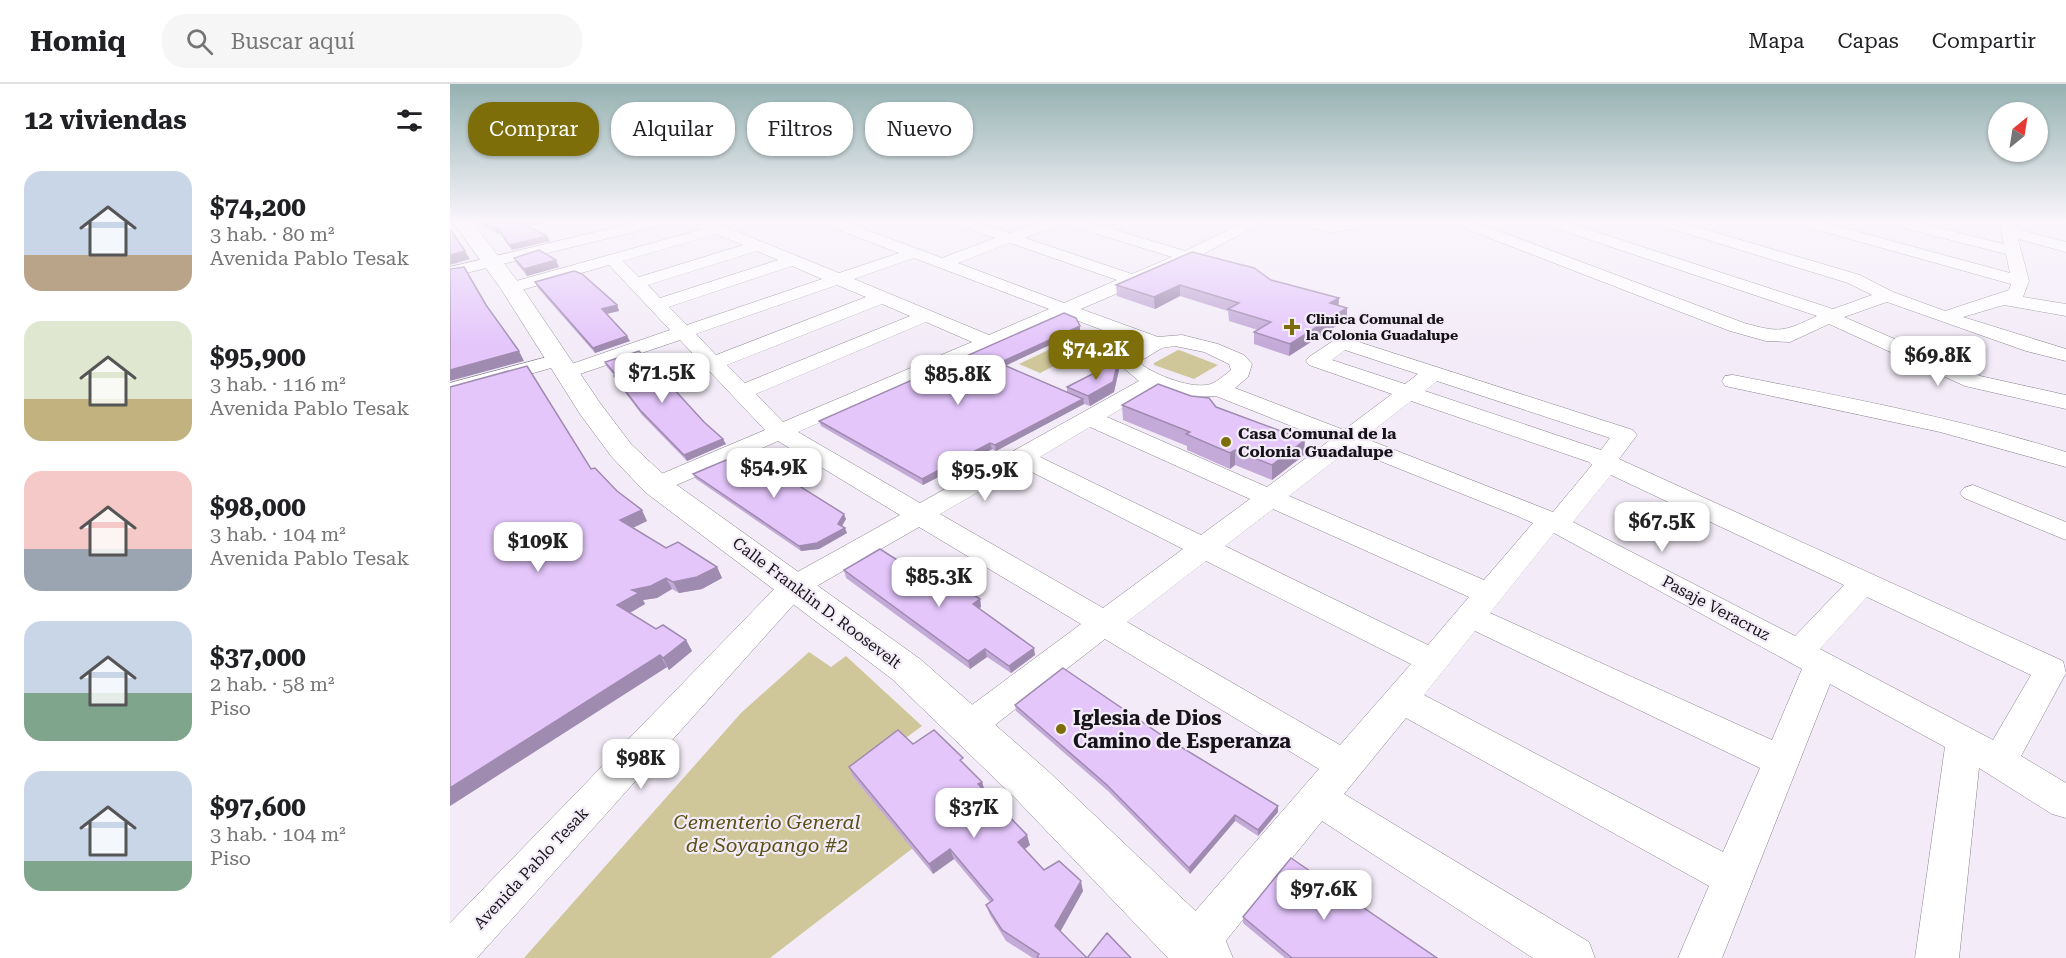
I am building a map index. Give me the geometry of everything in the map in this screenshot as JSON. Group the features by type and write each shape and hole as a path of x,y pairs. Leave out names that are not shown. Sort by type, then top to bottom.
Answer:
{"main road":[{"name":"Calle Franklin D. Roosevelt","path":"492,263 590,408 621,450 656,485 906,669 1032,785 1200,952"}],"street":[{"path":"502,276 540,263"},
{"path":"450,272 502,276 594,263"},
{"path":"616,263 780,432 1345,766"},
{"path":"637,283 703,263"},
{"path":"657,305 786,263"},
{"path":"801,263 990,342"},
{"path":"450,390 563,366 683,332 886,263"},
{"path":"938,263 1156,343 1167,340 1189,342 1239,360 1242,364 1241,374 1213,390 1225,415 1320,451"},
{"path":"1083,263 1133,280"},
{"path":"656,485 1171,263"},
{"path":"1572,263 1737,327 1766,335 1790,336 1831,316 1887,296"},
{"path":"1672,263 1831,316 1973,381 2066,402"},
{"path":"1800,263 1854,279 1887,296 1944,317 2033,347 2066,355"},
{"path":"1956,263 2020,280"},
{"path":"1944,317 2003,300 2017,293 2020,280 2016,263"},
{"path":"713,363 883,297"},
{"path":"2003,300 2066,310"},
{"path":"740,393 928,315"},
{"name":"Pasaje Veracruz","path":"1156,343 1130,361 1135,371 1177,388 1213,390 1346,439 1553,522 1963,740 2066,802"},
{"path":"1200,952 1318,798 1479,605 1605,466 1604,462 1625,435 1343,343 1316,361 1587,452 1604,462 2051,670 1999,762"},
{"path":"969,726 1434,373"},
{"name":"Avenida Pablo Tesak","path":"450,955 793,587 1156,380"},
{"path":"1733,381 1915,420 2033,449 2066,460"},
{"path":"1089,418 1270,497 1782,761"},
{"path":"1021,457 1432,661"},
{"path":"1973,493 2066,532"},
{"path":"1700,958 1782,761 1810,658 1863,583"},
{"path":"1401,699 1733,878"},
{"path":"1937,958 1963,740"},
{"path":"1318,798 1573,958"}],"green space":[{"path":"1063,343 1084,351 1040,373 1019,364"},
{"path":"1178,350 1218,365 1194,379 1154,365"},
{"name":"Cementerio General de Soyapango #2","path":"809,652 831,667 846,656 922,726 853,777 913,848 770,958 524,958 741,713"}],"building":[{"path":"518,263 546,263 524,269"},
{"path":"1167,263 1234,263 1254,268 1271,280 1339,298 1330,303 1347,308 1290,344 1254,332 1271,322 1228,309 1239,303 1180,285 1154,297 1116,285"},
{"path":"464,267 486,305 519,351 450,370 450,269"},
{"path":"574,271 582,274 617,305 602,309 627,336 593,348 535,282"},
{"path":"1064,313 1076,318 1080,326 999,363 1083,399 995,445 990,443 922,479 819,421"},
{"path":"639,351 704,422 723,439 684,455 640,410 605,362"},
{"path":"1118,361 1113,382 1088,396 1067,387"},
{"path":"527,366 591,469 595,468 617,491 642,510 620,520 666,548 678,542 717,567 697,577 673,582 666,578 651,586 632,590 639,593 617,605 656,629 663,625 686,640 663,658 660,655 450,788 450,387"},
{"path":"1158,384 1191,396 1209,398 1216,407 1305,440 1272,465 1235,450 1230,453 1186,434 1190,432 1122,405"},
{"path":"745,452 844,514 838,524 845,528 817,543 799,546 693,474"},
{"path":"880,549 919,574 931,567 980,599 973,604 1034,648 1009,666 985,649 968,661 844,570"},
{"path":"1063,668 1163,736 1278,806 1258,830 1235,815 1189,868 1107,785 1015,705"},
{"path":"898,730 913,744 934,730 963,758 960,760 982,782 978,784 1027,835 1018,842 1044,870 1059,861 1081,881 1055,926 1087,958 1037,958 1039,954 1002,930 986,905 993,900 950,849 929,864 849,767"},
{"path":"1291,858 1437,958 1292,958 1243,917"},
{"path":"1107,933 1131,958 1087,958"}],"place":[{"name":"Clinica Comunal de la Colonia Guadalupe","path":"1292,327"},
{"name":"Casa Comunal de la Colonia Guadalupe","path":"1226,442"},
{"name":"Iglesia de Dios Camino de Esperanza","path":"1061,729"}]}
